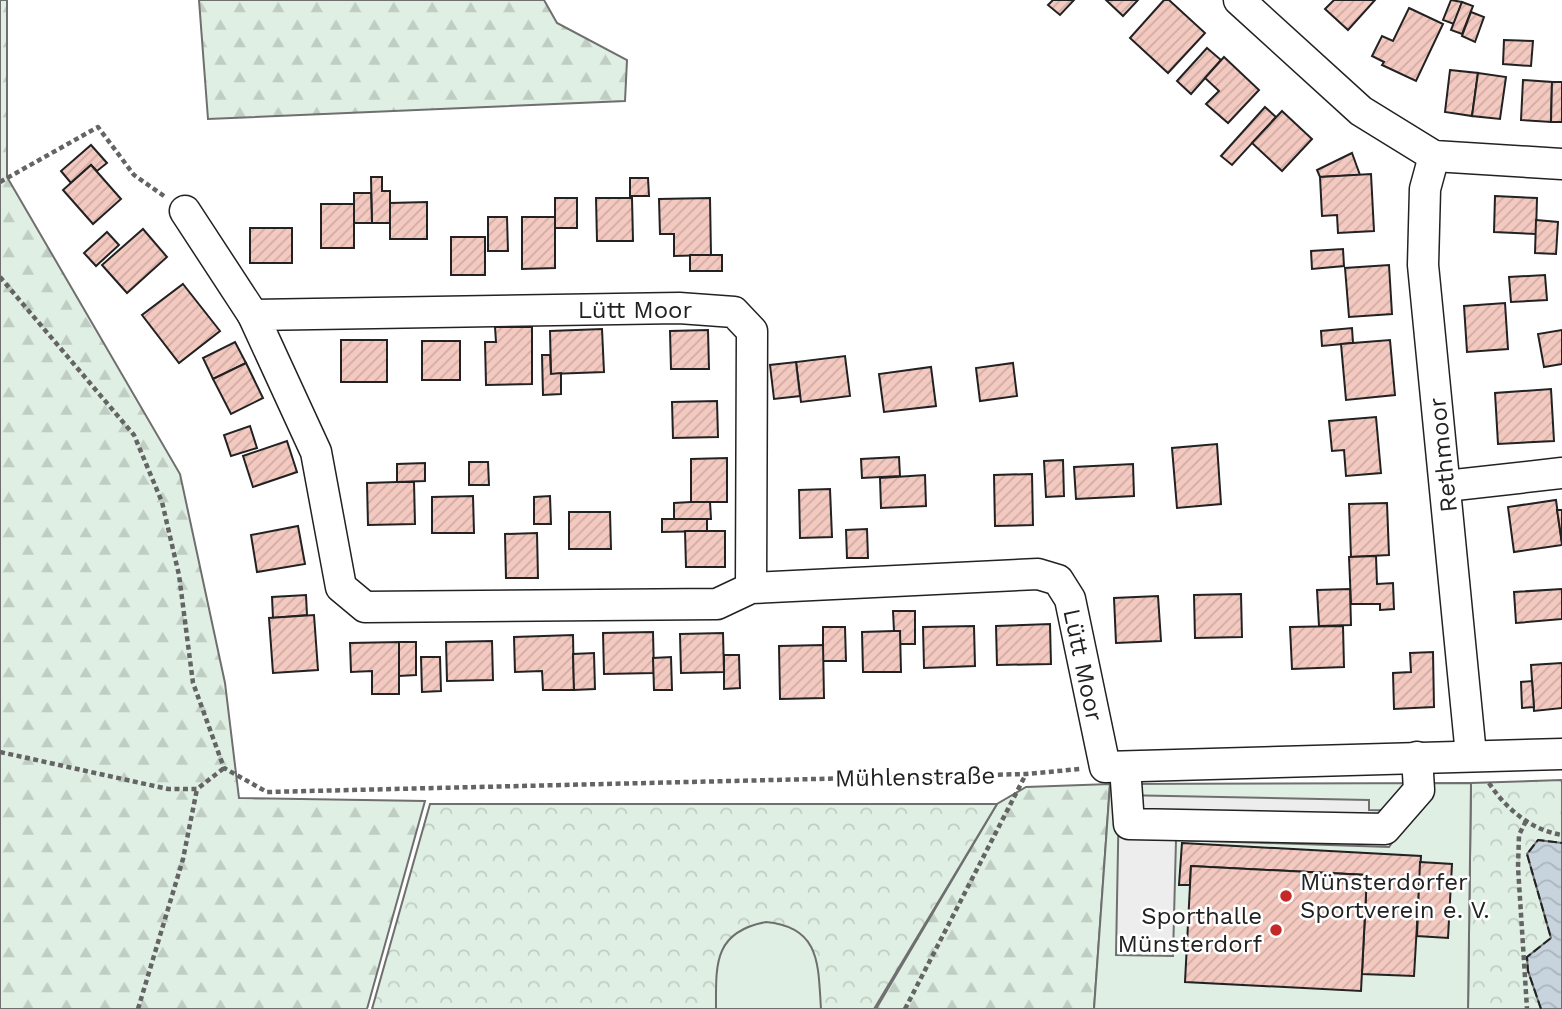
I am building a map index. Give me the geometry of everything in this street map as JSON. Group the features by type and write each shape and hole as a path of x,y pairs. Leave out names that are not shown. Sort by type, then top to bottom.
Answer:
{"street":[{"path":"1239,0 1361,111 1434,156 1562,164"},
{"name":"Rethmoor","path":"1434,156 1424,189 1423,265 1471,755"},
{"name":"Lütt Moor","path":"185,211 253,315 316,452 341,587 365,607 717,604 751,588 1038,574 1058,580 1070,599 1129,824 1385,829 1419,790 1417,757"},
{"name":"Lütt Moor","path":"253,315 679,308 734,312 752,331 751,588"},
{"path":"1446,486 1562,472"},
{"path":"1115,767 1562,754"}],"path":[{"path":"0,182 98,127 134,175 185,211"},
{"path":"0,278 134,435 162,502 179,575 193,683 224,768 197,789 168,789 0,752"},
{"name":"Mühlenstraße","path":"224,768 267,792 1026,774 1115,767"},
{"path":"905,1009 1026,774"},
{"path":"138,1009 183,859 197,789"},
{"path":"1501,802 1544,832 1562,835"},
{"path":"1526,821 1519,835 1518,867 1527,1009"}],"green space":[{"path":"0,0 7,0 7,177 180,474 225,683 239,798 425,801 367,1009 0,1009"},
{"path":"199,0 544,0 557,23 627,60 625,101 208,119"},
{"path":"1562,780 1562,1009 1468,1009 1471,783"},
{"name":"Münsterdorfer Sportverein e. V.","path":"1471,783 1468,1009 1094,1009 1110,784"},
{"path":"1110,784 1094,1009 876,1009 997,804 1026,787"},
{"path":"430,804 997,804 874,1009 372,1009"},
{"path":"766,922 784,925 807,940 817,963 821,1009 716,1009 718,965 727,942 749,927"}],"shaded area":[{"path":"1119,795 1369,800 1369,810 1414,811 1389,847 1176,840 1173,956 1116,955"}],"water":[{"path":"1538,840 1562,843 1562,1009 1541,1009 1528,971 1527,957 1551,938 1527,854"}],"building":[{"path":"1053,0 1074,0 1060,15 1048,5"},
{"path":"1106,0 1138,0 1123,16"},
{"path":"1164,0 1169,0 1205,33 1168,73 1130,38"},
{"path":"1334,0 1375,0 1348,30 1325,9"},
{"path":"1451,0 1462,2 1454,24 1443,20"},
{"path":"1462,2 1473,6 1462,34 1451,30"},
{"path":"1409,8 1443,24 1416,81 1382,65 1384,62 1372,56 1382,36 1393,41"},
{"path":"1471,12 1484,17 1475,42 1462,36"},
{"path":"1504,40 1533,41 1531,66 1503,64"},
{"path":"1207,48 1221,60 1191,94 1177,81"},
{"path":"1224,57 1259,90 1228,123 1206,104 1219,91 1205,78"},
{"path":"1450,70 1478,73 1472,116 1445,112"},
{"path":"1478,73 1506,77 1500,119 1472,116"},
{"path":"1523,80 1552,82 1551,122 1521,120"},
{"path":"1552,82 1562,82 1562,122 1551,122"},
{"path":"1265,107 1276,117 1232,165 1221,156"},
{"path":"1282,111 1312,139 1282,171 1252,143"},
{"path":"91,145 107,163 97,171 91,165 71,183 61,171"},
{"path":"1352,153 1360,175 1320,177 1317,170"},
{"path":"91,165 121,199 93,224 63,190"},
{"path":"1371,174 1374,231 1338,233 1337,215 1322,216 1320,177"},
{"path":"371,177 382,177 382,191 390,191 390,223 372,223"},
{"path":"630,178 648,178 649,196 630,196"},
{"path":"354,193 371,193 372,223 354,223"},
{"path":"1495,196 1537,198 1536,234 1494,232"},
{"path":"555,198 577,198 577,228 555,228"},
{"path":"596,198 632,198 633,241 597,241"},
{"path":"710,198 711,255 674,256 674,234 660,234 659,199"},
{"path":"427,202 427,239 390,239 390,203"},
{"path":"321,204 354,204 354,248 321,248"},
{"path":"488,217 507,217 508,251 488,251"},
{"path":"522,217 555,217 555,268 522,269"},
{"path":"1536,220 1558,222 1556,254 1535,253"},
{"path":"250,228 292,228 292,263 250,263"},
{"path":"143,229 167,257 127,293 102,265"},
{"path":"107,232 119,245 96,266 84,253"},
{"path":"451,237 485,237 485,275 451,275"},
{"path":"1343,249 1344,266 1312,269 1311,251"},
{"path":"690,255 722,255 722,271 690,271"},
{"path":"1389,265 1392,314 1349,317 1345,268"},
{"path":"1545,275 1547,300 1511,302 1509,277"},
{"path":"183,284 220,331 179,363 142,315"},
{"path":"1505,303 1508,349 1467,352 1464,306"},
{"path":"495,327 532,327 532,384 486,385 485,342 496,342"},
{"path":"1352,328 1353,343 1322,346 1321,331"},
{"path":"602,329 604,372 551,374 550,331"},
{"path":"708,330 709,369 671,369 670,331"},
{"path":"1562,330 1562,364 1544,367 1538,334"},
{"path":"341,340 387,340 387,382 341,382"},
{"path":"1390,340 1395,395 1346,400 1341,344"},
{"path":"422,341 460,341 460,380 422,380"},
{"path":"235,342 246,363 213,379 203,358"},
{"path":"542,355 550,355 551,374 561,373 561,394 543,395"},
{"path":"845,356 850,396 801,402 796,362"},
{"path":"796,362 800,396 774,399 770,365"},
{"path":"246,363 263,398 231,414 213,379"},
{"path":"1013,363 1017,396 980,401 976,368"},
{"path":"931,367 936,406 884,412 879,374"},
{"path":"1551,389 1554,441 1498,444 1495,393"},
{"path":"717,401 718,437 673,438 672,402"},
{"path":"1376,417 1381,473 1346,476 1344,450 1332,451 1329,421"},
{"path":"250,426 257,448 231,456 224,435"},
{"path":"287,441 297,472 253,487 243,456"},
{"path":"1217,444 1221,504 1177,508 1172,448"},
{"path":"899,457 900,476 862,478 861,459"},
{"path":"727,458 727,502 691,502 691,459"},
{"path":"1063,460 1064,496 1046,497 1044,461"},
{"path":"469,462 488,462 489,485 469,485"},
{"path":"425,463 425,481 397,482 397,464"},
{"path":"1133,464 1134,496 1076,499 1074,467"},
{"path":"1032,474 1033,525 995,526 994,475"},
{"path":"925,475 926,506 881,508 880,478"},
{"path":"414,482 415,524 368,525 367,483"},
{"path":"830,489 832,537 800,538 799,490"},
{"path":"473,496 474,533 432,533 432,497"},
{"path":"550,496 551,524 534,524 534,497"},
{"path":"1556,500 1562,545 1514,552 1508,507"},
{"path":"710,502 711,519 674,519 674,503"},
{"path":"1387,503 1389,555 1351,557 1349,504"},
{"path":"1557,510 1562,510 1562,542"},
{"path":"569,512 610,512 611,549 569,549"},
{"path":"662,519 707,519 707,531 662,532"},
{"path":"298,526 305,564 257,572 251,535"},
{"path":"867,529 868,558 847,558 846,530"},
{"path":"685,531 725,531 725,567 686,567"},
{"path":"537,533 538,578 506,578 505,534"},
{"path":"1376,556 1377,584 1393,583 1394,609 1380,610 1380,604 1351,604 1349,557"},
{"path":"1350,589 1351,625 1319,626 1317,590"},
{"path":"1562,589 1562,619 1516,623 1514,592"},
{"path":"1241,594 1242,637 1195,638 1194,595"},
{"path":"306,595 307,615 273,618 272,597"},
{"path":"1158,596 1161,641 1116,643 1114,598"},
{"path":"893,611 915,611 915,644 900,644 900,631 894,631"},
{"path":"314,615 318,670 273,673 269,618"},
{"path":"1050,624 1051,664 997,665 996,626"},
{"path":"974,626 975,666 924,668 923,627"},
{"path":"1343,626 1344,667 1292,669 1290,627"},
{"path":"823,627 845,627 846,661 823,661"},
{"path":"900,631 901,672 863,672 862,632"},
{"path":"653,632 654,673 604,674 603,633"},
{"path":"723,633 724,672 681,673 680,634"},
{"path":"573,635 574,690 543,690 542,671 515,672 514,637"},
{"path":"492,641 493,680 447,681 446,642"},
{"path":"399,642 416,642 416,675 399,676"},
{"path":"399,642 399,694 372,694 372,671 351,672 350,643"},
{"path":"823,645 824,698 780,699 779,646"},
{"path":"1433,652 1434,707 1394,709 1393,673 1411,672 1410,653"},
{"path":"594,653 595,689 574,690 573,654"},
{"path":"724,655 739,655 740,688 724,689"},
{"path":"421,657 440,657 441,691 422,692"},
{"path":"671,657 672,690 654,690 653,658"},
{"path":"1562,663 1562,708 1534,711 1531,665"},
{"path":"1532,681 1534,707 1522,708 1521,682"},
{"path":"1182,843 1421,856 1414,976 1362,974 1367,875 1191,866 1190,885 1179,885"},
{"path":"1420,862 1452,864 1448,938 1417,936"},
{"name":"Sporthalle Münsterdorf","path":"1191,866 1367,875 1361,991 1185,982"}],"fence":[{"path":"1541,1009 1528,971 1527,957 1551,938 1527,854 1538,840 1562,843"}],"place":[{"name":"Münsterdorfer Sportverein e. V.","path":"1286,896"},
{"name":"Sporthalle Münsterdorf","path":"1276,930"}]}
